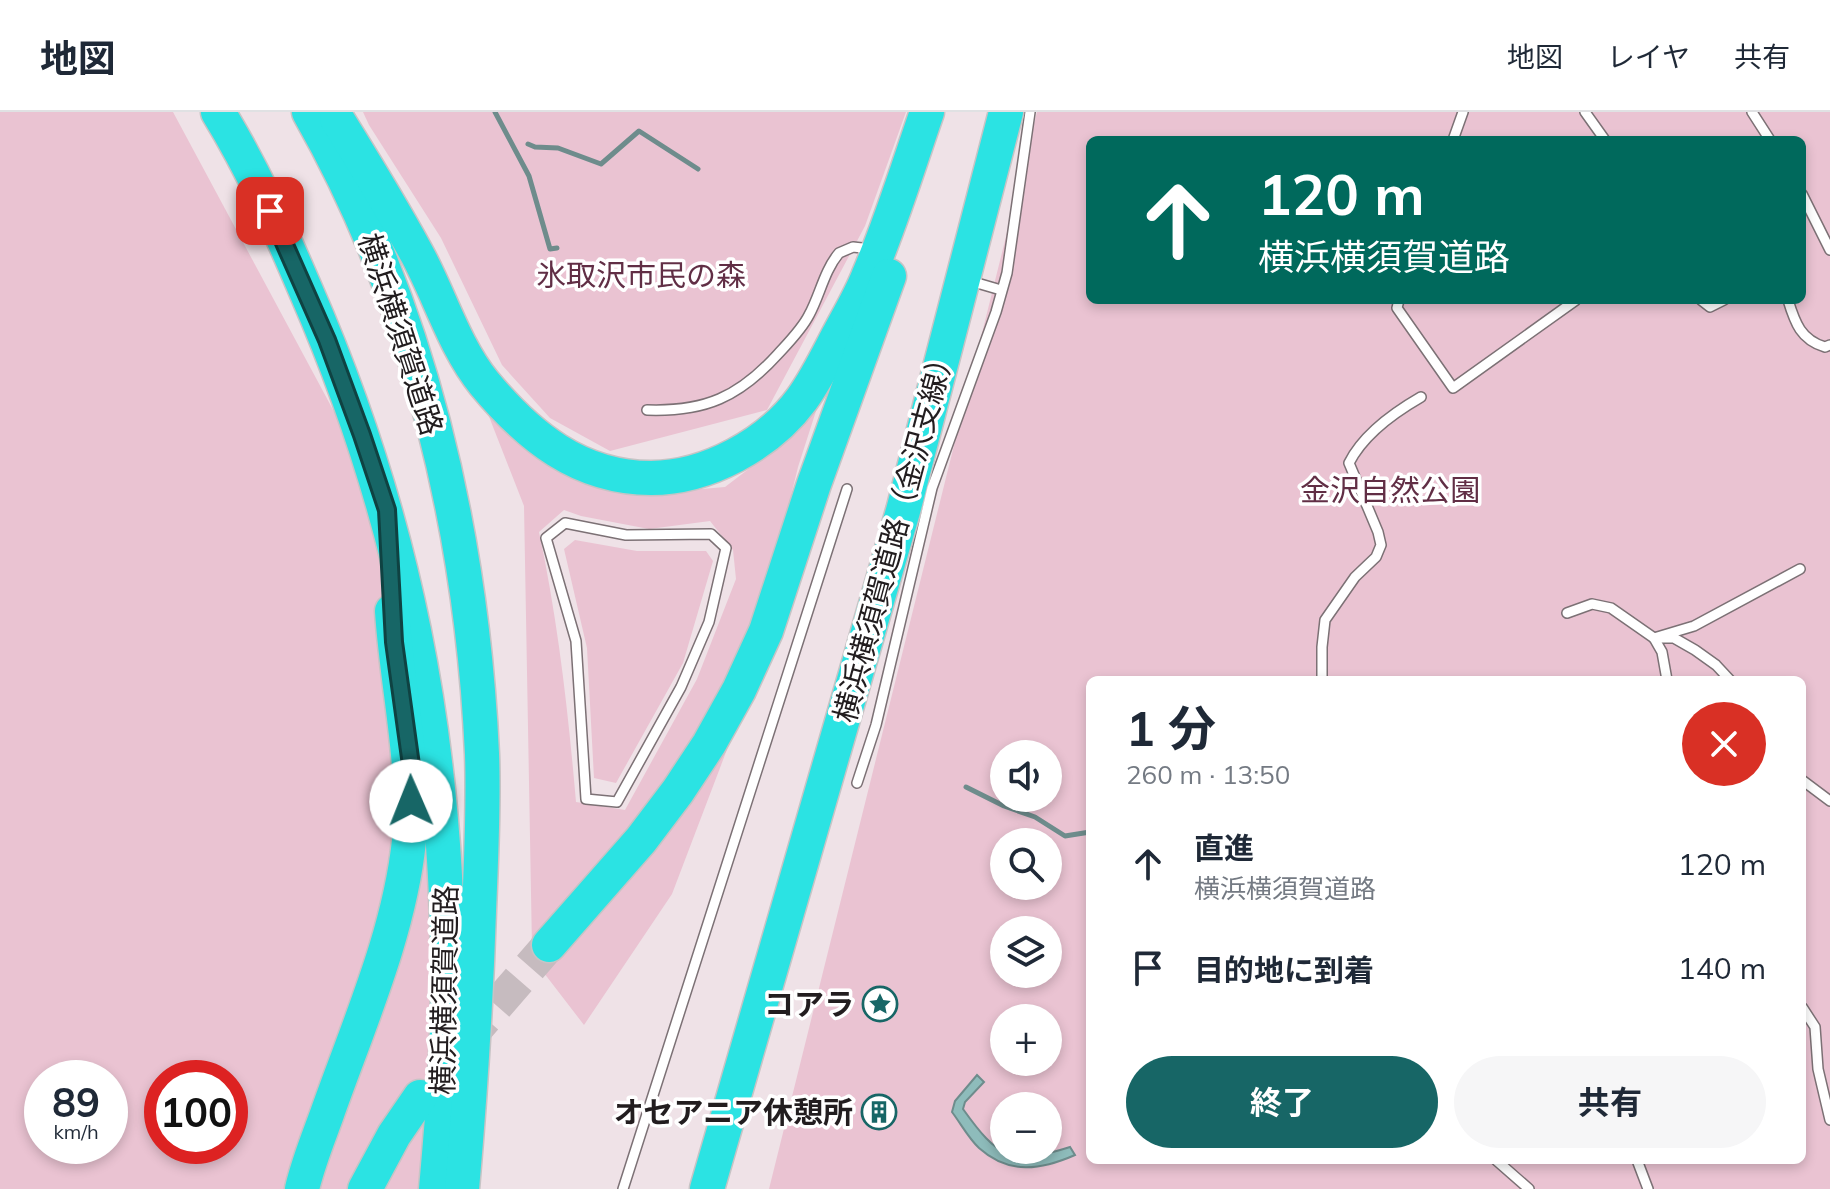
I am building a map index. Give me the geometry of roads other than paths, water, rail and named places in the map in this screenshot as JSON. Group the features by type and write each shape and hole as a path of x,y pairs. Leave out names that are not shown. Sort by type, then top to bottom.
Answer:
{"highway":[{"name":"横浜横須賀道路","path":"218,112 282,236 327,340 387,510 408,595 437,764 447,893 448,986 436,1189"},
{"name":"横浜横須賀道路","path":"309,112 342,172 378,253 401,318 446,477 462,561 474,652 482,755 476,994 462,1189"},
{"path":"333,112 418,256 453,330 482,379 529,432 570,459 633,478 659,478 693,472 729,458 760,439 801,400 868,278 927,112"},
{"path":"549,945 641,840 678,791 739,690 766,631 814,484 948,112"},
{"name":"横浜横須賀道路（金沢支線）","path":"777,952 903,511 1006,112"},
{"path":"302,1189 388,938 408,843 411,765 394,642 387,510"},
{"path":"707,1189 777,952"},
{"path":"721,1189 777,952"},
{"path":"365,1189 394,1135 420,1097"}],"lane":[{"path":"857,783 876,725 932,488 996,312 1007,273 1030,112"},
{"path":"1454,136 1463,112"},
{"path":"1585,112 1602,136"},
{"path":"1752,112 1767,136"},
{"path":"1806,202 1830,250"},
{"path":"647,410 702,406 733,394 769,364 809,315 839,253 853,247 862,248"},
{"path":"977,283 1001,290"},
{"path":"1398,304 1397,308 1453,388 1570,304"},
{"path":"1789,304 1797,327 1812,343 1825,347 1830,345"},
{"path":"1322,676 1325,620 1355,577 1376,557 1381,545 1349,463 1355,450 1402,408 1421,397"},
{"path":"623,1189 847,489"},
{"path":"565,523 626,535 711,534 726,548 709,622 681,687 617,802 586,799 576,641 546,538 565,523"},
{"path":"1654,638 1694,626 1800,569"},
{"path":"1567,613 1592,604 1611,608 1654,638 1662,652 1666,676"},
{"path":"1654,638 1674,638 1716,665 1726,676"},
{"path":"1806,783 1830,801"},
{"path":"1806,1013 1815,1027 1818,1069 1830,1120"},
{"path":"1501,1164 1529,1189"},
{"path":"1639,1164 1648,1189"}],"water":[{"path":"977,1075 984,1082 965,1102 963,1109 990,1142 990,1157 968,1136 952,1112 955,1101"},
{"path":"1070,1147 1075,1155 1062,1160 1062,1149"},
{"path":"1006,1164 1050,1164 1026,1167"}],"waterway":[{"path":"495,112 529,176 550,249 557,248"},
{"path":"528,144 558,148 601,164 639,131 698,169"},
{"path":"966,787 1035,817 1065,836 1086,833"}],"tunnel":[{"path":"463,1044 549,945"}],"place":[{"name":"コアラ","path":"880,1004"},
{"name":"オセアニア休憩所","path":"879,1112"}],"park label":[{"name":"氷取沢市民の森","path":"641,275"},
{"name":"金沢自然公園","path":"1390,490"}]}
